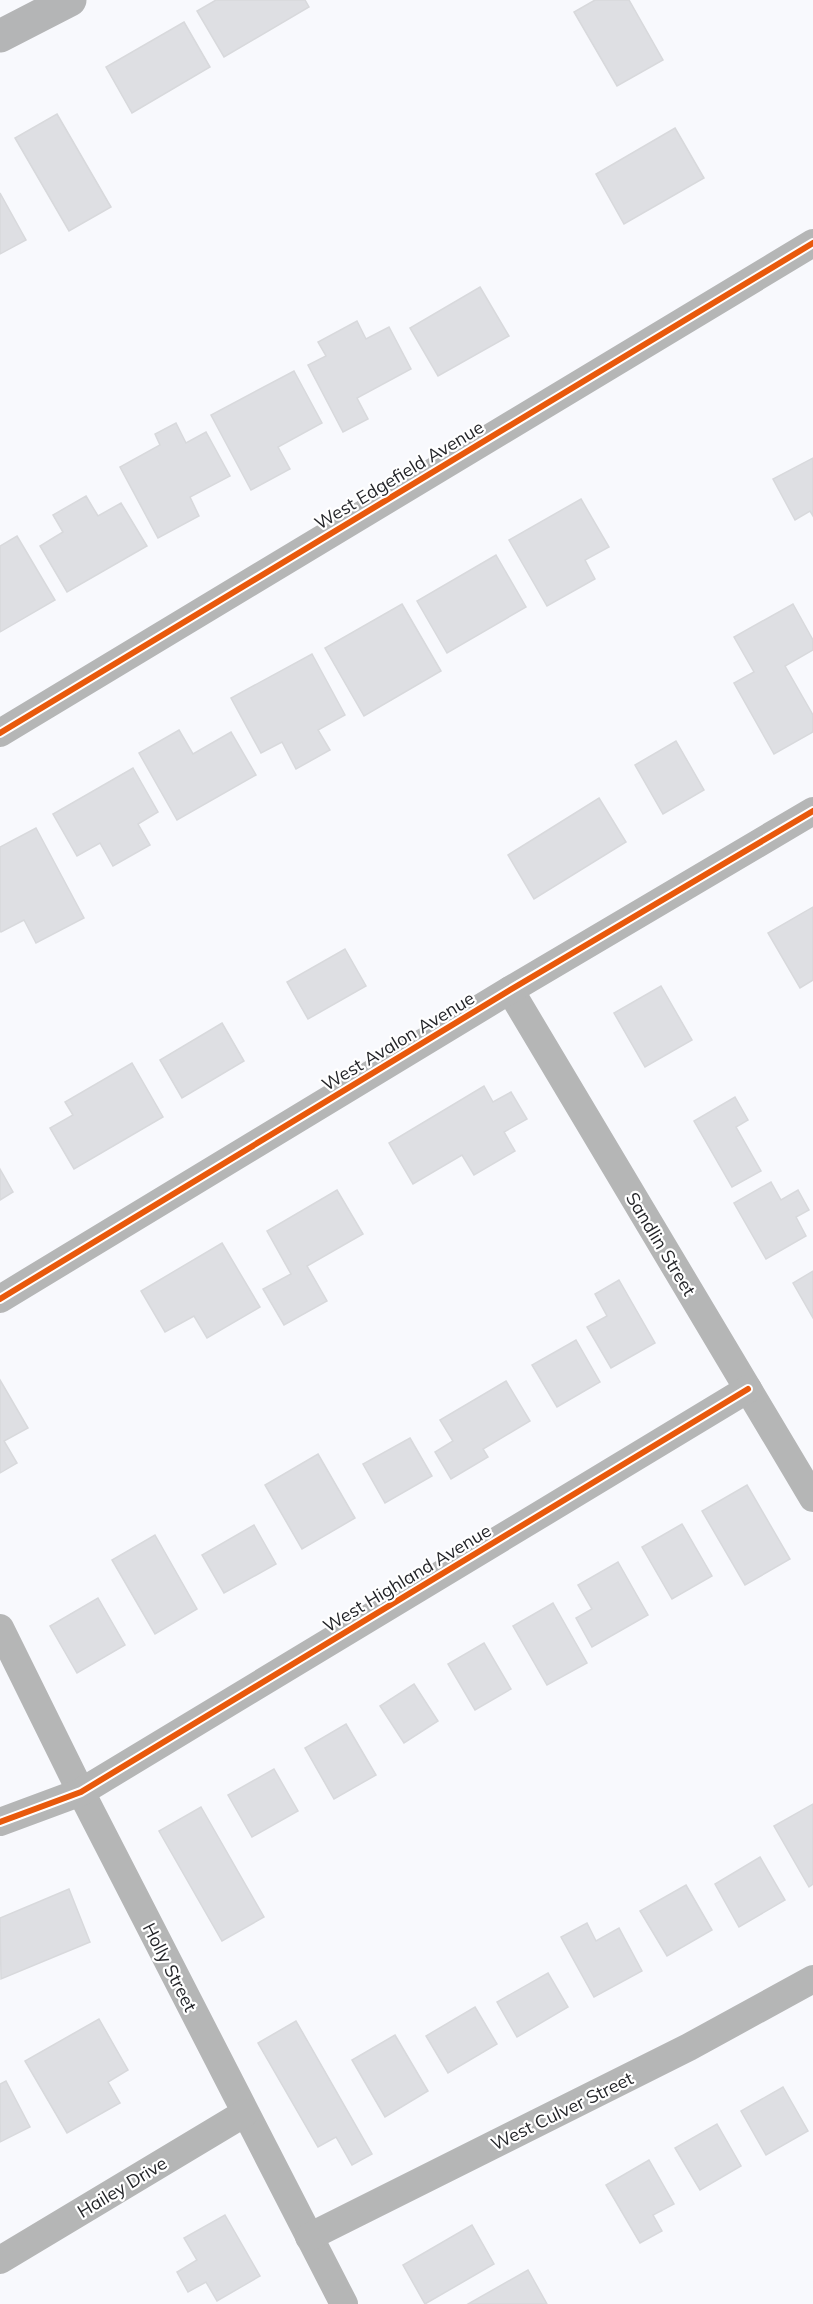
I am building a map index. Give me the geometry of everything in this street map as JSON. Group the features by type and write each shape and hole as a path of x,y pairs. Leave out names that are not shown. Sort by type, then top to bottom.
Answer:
{"street":[{"path":"0,36 70,0"},
{"name":"West Edgefield Avenue","path":"0,733 813,243"},
{"name":"West Avalon Avenue","path":"0,1299 510,990 813,811"},
{"name":"Sandlin Street","path":"510,990 813,1498"},
{"name":"West Highland Avenue","path":"0,1822 81,1792 748,1389"},
{"name":"Holly Street","path":"0,1628 81,1792 344,2304"},
{"name":"West Culver Street","path":"309,2237 689,2048 813,1979"},
{"name":"Hailey Drive","path":"0,2260 245,2113"}],"building":[{"path":"216,0 305,0 309,7 224,57 197,11"},
{"path":"595,0 629,0 663,60 617,86 574,12"},
{"path":"184,22 210,67 132,113 106,67"},
{"path":"57,114 111,207 69,231 15,138"},
{"path":"675,128 704,178 624,224 596,174"},
{"path":"0,193 26,240 0,254"},
{"path":"480,287 509,336 438,376 410,328"},
{"path":"357,321 366,339 389,327 411,369 357,398 368,419 343,432 308,365 326,356 318,342"},
{"path":"294,371 322,423 278,447 290,469 251,490 211,415"},
{"path":"176,423 186,443 206,432 230,476 190,497 199,516 158,538 120,467 160,445 155,434"},
{"path":"813,458 813,516 810,511 795,520 773,479"},
{"path":"86,496 98,516 121,503 147,546 67,592 40,546 63,532 53,515"},
{"path":"581,499 609,547 585,560 595,579 547,606 509,540"},
{"path":"17,536 55,600 0,632 0,546"},
{"path":"496,555 526,607 447,653 417,601"},
{"path":"402,604 441,671 364,716 325,648"},
{"path":"793,604 813,640 813,650 785,666 813,715 813,732 774,754 734,683 754,672 734,637"},
{"path":"312,654 345,715 318,730 330,750 296,769 282,742 261,753 231,698"},
{"path":"179,730 193,754 231,732 256,775 177,820 139,753"},
{"path":"676,741 704,790 663,814 635,765"},
{"path":"133,768 158,812 138,824 150,845 113,866 100,843 77,856 53,814"},
{"path":"599,798 626,842 534,899 508,855"},
{"path":"36,828 84,918 36,943 24,920 1,932 0,930 0,847"},
{"path":"813,907 813,980 800,988 768,933"},
{"path":"345,949 366,986 308,1019 287,982"},
{"path":"661,986 692,1040 645,1067 614,1013"},
{"path":"222,1023 244,1061 182,1098 160,1060"},
{"path":"132,1063 163,1117 74,1169 50,1128 73,1115 65,1102"},
{"path":"484,1086 493,1102 511,1092 527,1119 504,1132 515,1151 474,1175 462,1155 413,1184 389,1143"},
{"path":"735,1097 748,1120 736,1127 761,1171 732,1187 694,1121"},
{"path":"0,1169 13,1192 0,1200"},
{"path":"771,1182 781,1200 798,1190 809,1210 796,1217 806,1236 766,1259 734,1203"},
{"path":"337,1190 363,1234 307,1266 327,1301 284,1325 263,1289 291,1274 267,1231"},
{"path":"222,1243 260,1307 207,1338 194,1316 165,1332 141,1291"},
{"path":"813,1271 813,1318 793,1283"},
{"path":"619,1280 655,1343 611,1368 587,1327 607,1316 595,1294"},
{"path":"576,1340 600,1382 557,1407 532,1365"},
{"path":"0,1380 28,1428 4,1441 17,1463 0,1473"},
{"path":"506,1381 530,1421 483,1449 488,1457 451,1479 435,1452 453,1441 440,1420"},
{"path":"410,1438 432,1476 385,1503 363,1464"},
{"path":"318,1454 355,1518 302,1549 265,1485"},
{"path":"747,1485 790,1559 745,1585 702,1511"},
{"path":"682,1524 712,1576 672,1599 642,1547"},
{"path":"254,1525 276,1564 224,1593 202,1555"},
{"path":"155,1535 197,1609 155,1634 112,1560"},
{"path":"618,1562 648,1615 592,1647 576,1618 592,1609 578,1585"},
{"path":"98,1598 125,1645 77,1673 50,1626"},
{"path":"553,1603 587,1663 547,1685 513,1626"},
{"path":"484,1643 511,1689 475,1710 448,1664"},
{"path":"414,1684 438,1721 404,1743 380,1706"},
{"path":"346,1724 376,1775 334,1799 305,1748"},
{"path":"274,1769 298,1811 252,1837 228,1795"},
{"path":"813,1804 813,1884 809,1887 774,1826"},
{"path":"201,1807 264,1917 222,1941 159,1831"},
{"path":"760,1857 785,1900 739,1927 715,1884"},
{"path":"686,1885 712,1930 667,1956 640,1911"},
{"path":"69,1889 90,1942 1,1979 0,1918"},
{"path":"587,1923 596,1941 619,1928 642,1971 594,1997 561,1937"},
{"path":"548,1973 568,2007 517,2037 497,2002"},
{"path":"475,2007 497,2044 448,2073 426,2036"},
{"path":"99,2019 128,2070 108,2082 120,2103 67,2133 25,2061"},
{"path":"296,2021 372,2154 352,2165 336,2137 318,2147 258,2043"},
{"path":"395,2035 428,2091 385,2117 352,2060"},
{"path":"6,2081 30,2127 0,2142 0,2084"},
{"path":"783,2087 808,2131 766,2155 741,2111"},
{"path":"717,2124 741,2166 700,2190 675,2148"},
{"path":"649,2160 674,2204 653,2215 662,2231 640,2243 606,2185"},
{"path":"225,2215 260,2276 217,2301 206,2282 188,2292 177,2272 197,2260 184,2238"},
{"path":"472,2225 494,2264 425,2304 403,2265"},
{"path":"528,2270 547,2304 468,2304"}],"cycle path":[{"path":"0,733 813,243"},
{"path":"0,1299 510,990 813,811"},
{"path":"0,1822 81,1792 748,1389"}]}
